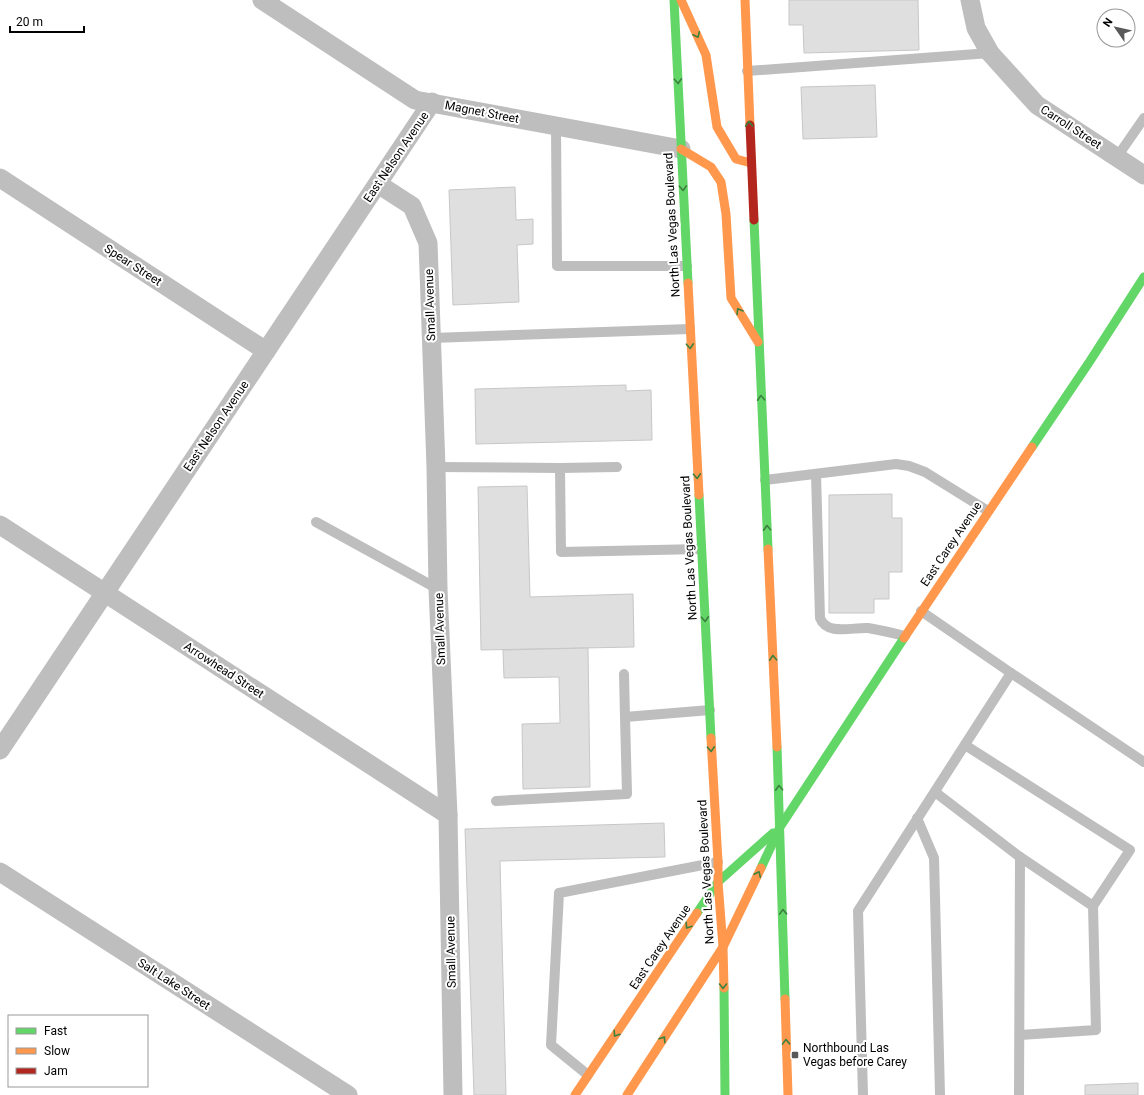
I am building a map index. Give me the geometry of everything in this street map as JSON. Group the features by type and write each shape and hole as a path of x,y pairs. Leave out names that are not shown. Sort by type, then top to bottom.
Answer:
{"main road":[{"name":"North Las Vegas Boulevard","path":"674,0 686,266 718,882 723,947 725,1095"},
{"path":"681,0 706,55 717,127 736,159 751,163"},
{"path":"744,0 780,827 788,1095"},
{"path":"681,149 711,166 721,182 726,214 731,298 759,344"},
{"name":"East Carey Avenue","path":"627,1095 723,947 780,827 921,611 1090,361 1144,277"},
{"name":"East Carey Avenue","path":"575,1095 718,882 780,827"}],"street":[{"name":"Magnet Street","path":"262,0 416,100 681,149"},
{"name":"Carroll Street","path":"970,0 976,28 990,53 1038,105 1144,175"},
{"name":"East Nelson Avenue","path":"0,750 432,102"},
{"name":"Spear Street","path":"0,178 266,351"},
{"name":"Small Avenue","path":"378,184 412,206 428,243 436,467 438,589 448,815 454,1095"},
{"name":"Arrowhead Street","path":"0,526 448,815"},
{"name":"Salt Lake Street","path":"0,872 348,1095"}],"lane":[{"path":"747,71 990,53"},
{"path":"1117,157 1144,118"},
{"path":"556,126 557,266 686,266"},
{"path":"432,338 690,329"},
{"path":"765,480 896,464 909,466 925,472 988,511"},
{"path":"436,467 617,467"},
{"path":"560,468 561,552 701,549"},
{"path":"816,474 820,618 822,624 828,628 868,628 905,636"},
{"path":"316,522 438,589"},
{"path":"921,611 1010,673 1144,762"},
{"path":"862,1095 858,911 1010,673"},
{"path":"496,801 627,794 624,674"},
{"path":"625,717 710,710"},
{"path":"965,745 1130,850 1093,906 1096,1030 1020,1035"},
{"path":"935,792 1020,857 1093,906"},
{"path":"917,818 934,858 940,1095"},
{"path":"1020,857 1020,1095"},
{"path":"588,1075 551,1046 560,893 718,862"}],"building":[{"path":"789,0 918,0 919,50 804,53 803,25 789,25"},
{"path":"875,85 877,137 803,139 801,87"},
{"path":"515,187 516,220 533,219 533,244 517,245 519,302 453,305 449,190"},
{"path":"626,385 626,391 651,390 652,440 476,444 475,389"},
{"path":"527,486 530,597 633,594 634,647 481,650 478,487"},
{"path":"892,494 892,518 902,518 902,572 889,572 889,599 874,599 874,613 829,613 829,495"},
{"path":"588,648 590,787 523,789 522,724 560,723 559,677 504,678 503,650"},
{"path":"664,823 665,857 500,861 506,1095 474,1095 465,829"},
{"path":"1138,1083 1138,1095 1085,1095 1085,1085"}],"traffic: fast":[{"path":"674,0 688,283"},
{"path":"754,220 768,549"},
{"path":"1032,447 1144,277"},
{"path":"699,495 711,738"},
{"path":"761,868 780,827 904,638"},
{"path":"777,747 785,999"},
{"path":"697,913 718,882 773,833"},
{"path":"724,988 725,1095"}],"traffic: slow":[{"path":"681,0 706,55 717,127 736,159 751,163"},
{"path":"745,0 750,125"},
{"path":"681,149 711,167 721,182 726,214 731,298 758,342"},
{"path":"688,283 699,495"},
{"path":"904,638 1032,447"},
{"path":"768,549 777,747"},
{"path":"711,738 724,988"},
{"path":"627,1095 723,947 761,868"},
{"path":"575,1095 697,913"},
{"path":"785,999 788,1095"}],"traffic: jam":[{"path":"750,125 754,220"}],"place":[{"name":"Northbound Las Vegas before Carey","path":"795,1055"}]}
